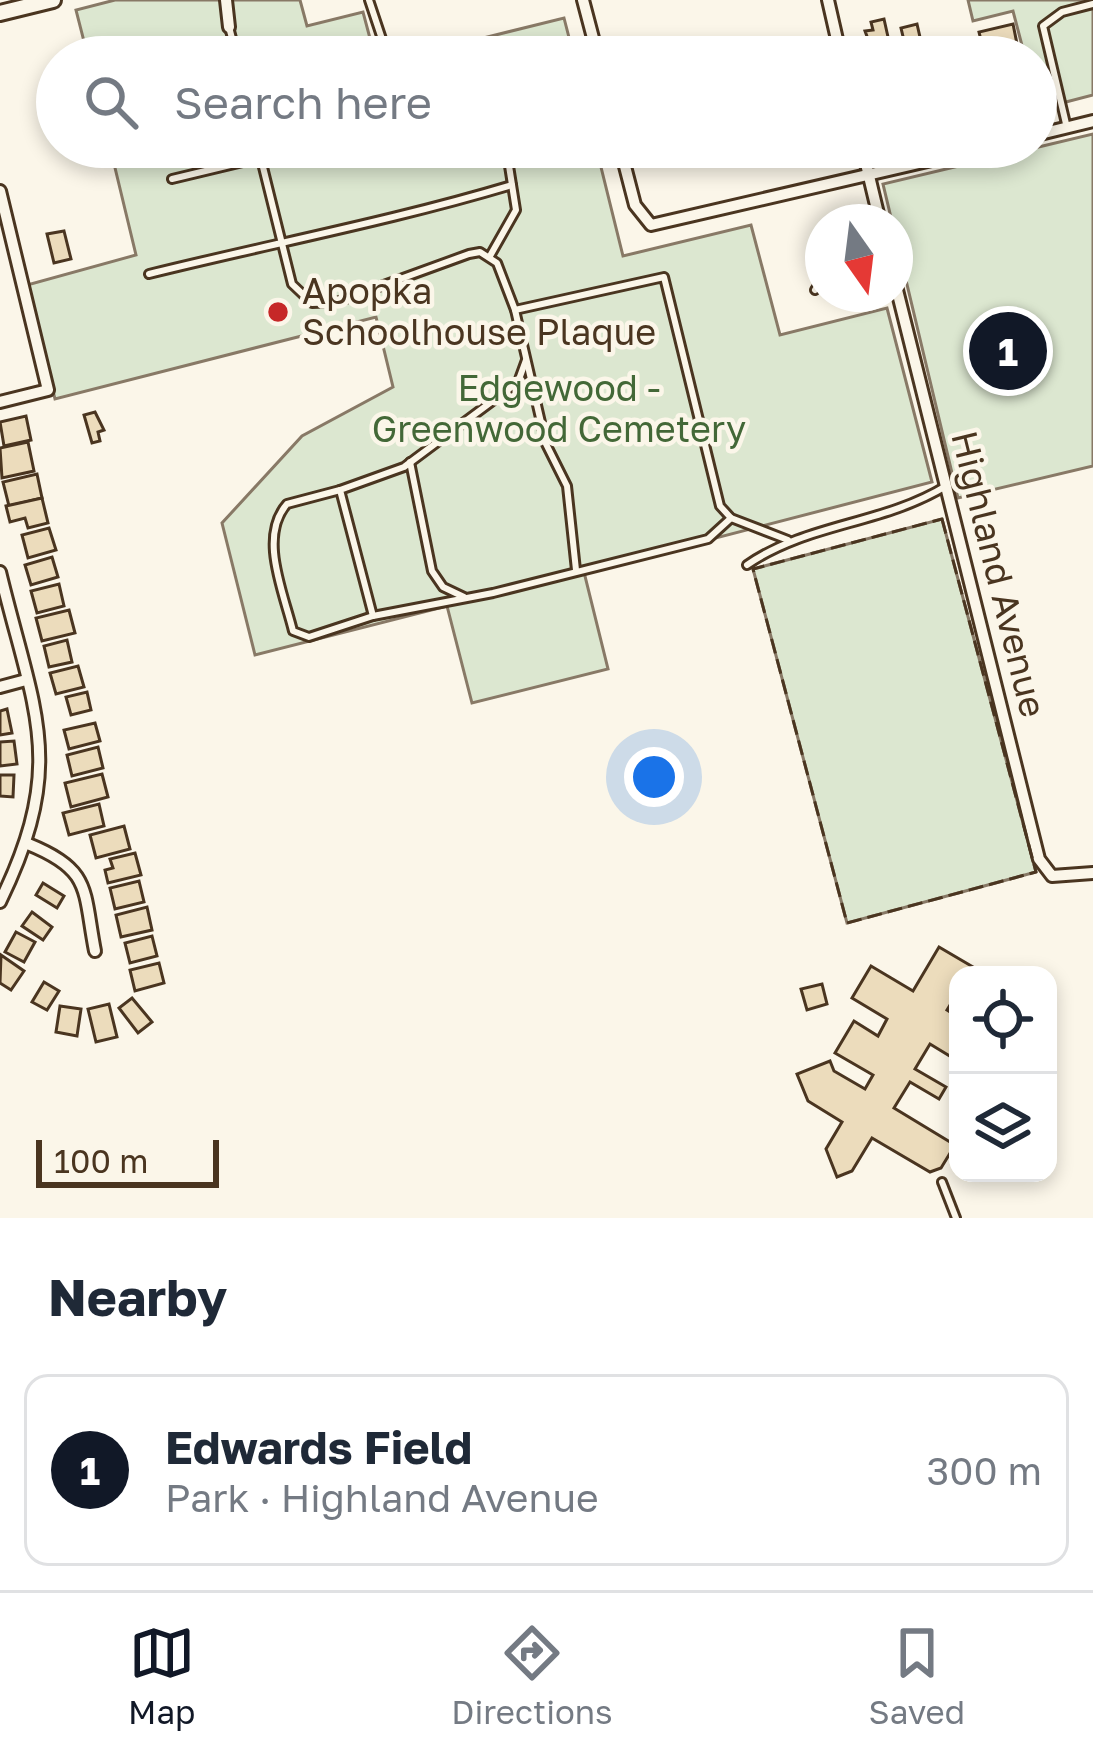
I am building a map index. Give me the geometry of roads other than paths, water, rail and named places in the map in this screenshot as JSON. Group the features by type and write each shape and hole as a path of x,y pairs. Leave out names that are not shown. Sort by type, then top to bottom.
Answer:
{"street":[{"path":"0,13 52,0"},
{"path":"226,0 230,26"},
{"path":"584,0 593,36"},
{"path":"829,0 837,36"},
{"path":"1057,130 1093,121"},
{"path":"625,168 634,205 651,225 905,168"},
{"path":"867,168 876,204"},
{"path":"0,190 48,390 0,402"},
{"path":"0,248 14,245"},
{"name":"Highland Avenue","path":"902,312 1039,859 1052,876 1093,873"},
{"path":"0,572 40,728 42,769 28,844 0,902"},
{"path":"0,687 26,680"},
{"path":"28,844 64,859 78,874 95,951"}],"lane":[{"path":"369,0 381,36"},
{"path":"1045,36 1043,26 1062,12 1089,3"},
{"path":"230,26 232,36"},
{"path":"1057,88 1066,128"},
{"path":"172,179 218,168"},
{"path":"263,168 292,284 312,303 326,305 439,262 480,252 490,256 515,310 546,444 567,486 577,570"},
{"path":"490,256 516,210 509,168"},
{"path":"148,274 401,218 512,185"},
{"path":"515,310 664,277 720,506 731,518 788,541"},
{"path":"526,360 518,382 410,462 340,490 287,504 274,526 273,542 292,631 309,637 373,616 468,599 708,539 731,518"},
{"path":"410,462 433,572 443,587 468,599"},
{"path":"747,565 788,541 908,509 946,486"},
{"path":"340,490 373,616"},
{"path":"942,1182 956,1218"}],"place":[{"name":"Apopka Schoolhouse Plaque","path":"278,312"},
{"name":"Edwards Field","path":"1008,351"}],"park label":[{"name":"Edgewood - Greenwood Cemetery","path":"559,408"}]}
